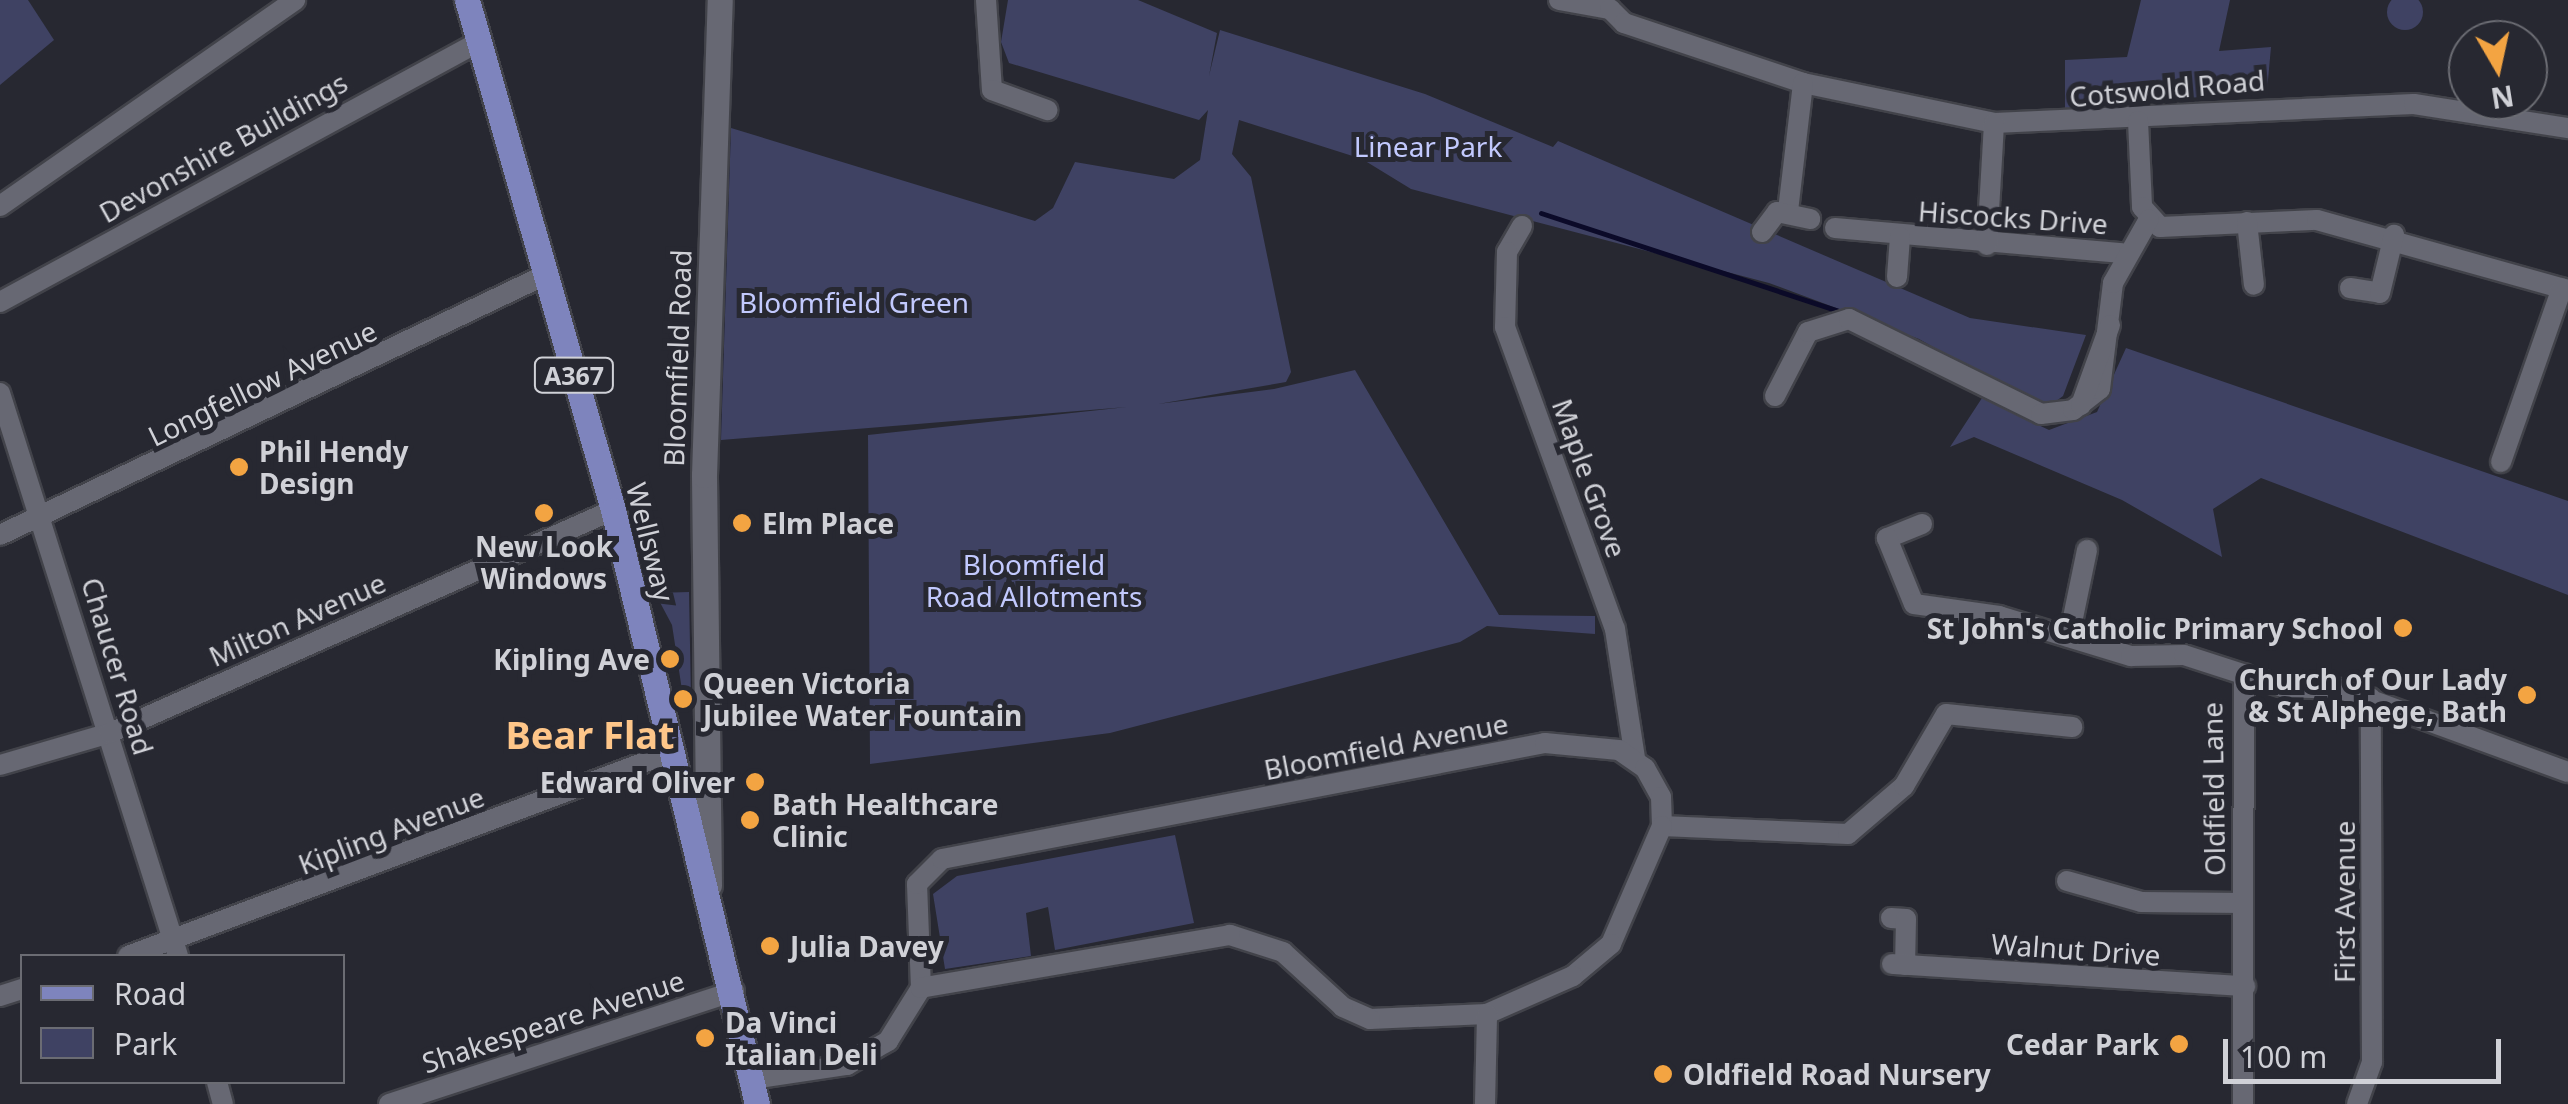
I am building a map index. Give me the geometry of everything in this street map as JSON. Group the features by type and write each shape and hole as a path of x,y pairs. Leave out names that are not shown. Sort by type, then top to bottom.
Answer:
{"main road":[{"name":"Wellsway","path":"467,0 475,44 612,510 709,885 755,1092"}],"street":[{"path":"0,206 295,0"},
{"name":"Bloomfield Road","path":"709,885 704,475 720,0"},
{"path":"986,0 992,90 1047,110"},
{"name":"Cotswold Road","path":"1559,0 1610,4 1624,23 1804,83 1994,123 2138,122 2414,104 2568,128"},
{"name":"Devonshire Buildings","path":"0,302 475,44"},
{"path":"1762,232 1788,211 1804,83"},
{"path":"2138,122 2138,189 2149,219 2176,229 2317,220 2394,234 2565,289 2501,462"},
{"path":"1987,244 1994,123"},
{"path":"1788,211 1810,219"},
{"name":"Hiscocks Drive","path":"1775,396 1808,332 1848,319 2041,414 2081,405 2100,389 2122,252 2149,219"},
{"path":"2247,222 2254,285"},
{"name":"Maple Grove","path":"1522,226 1507,252 1505,327 1615,629 1635,758"},
{"name":"Hiscocks Drive","path":"1835,228 1900,237 2122,252"},
{"path":"2350,288 2380,294 2394,234"},
{"name":"Hiscocks Drive","path":"1898,277 1900,237"},
{"name":"Longfellow Avenue","path":"0,535 44,521 545,275"},
{"name":"Chaucer Road","path":"1,399 44,521 175,949"},
{"name":"Milton Avenue","path":"0,765 110,732 612,510"},
{"name":"Oldfield Lane","path":"1922,524 1887,538 1914,604 2069,637 2131,656 2184,655 2244,674 2372,698 2568,772"},
{"path":"2069,637 2087,550"},
{"name":"Oldfield Lane","path":"2243,1104 2244,674"},
{"name":"First Avenue","path":"2357,1104 2372,1062 2372,698"},
{"path":"1662,826 1848,834 1904,786 1946,714 2072,727"},
{"path":"672,752 694,741 708,717"},
{"name":"Bloomfield Avenue","path":"921,988 917,884 942,859 1545,743 1588,743 1635,758"},
{"name":"Kipling Avenue","path":"141,954 175,949 672,752"},
{"path":"755,1092 868,1055 921,988 1230,935 1266,941 1370,1019 1487,1014 1597,960 1624,924 1662,826 1656,784 1635,758"},
{"name":"Oldfield Lane","path":"2067,883 2141,902 2243,903"},
{"name":"Walnut Drive","path":"1891,918 1906,919 1898,965 2245,986"},
{"name":"Shakespeare Avenue","path":"389,1104 734,990"},
{"path":"1485,1104 1487,1014"}],"green space":[{"path":"2394,-1 2416,-1 2421,5 2421,19 2412,28 2398,28 2389,19 2387,12"},
{"path":"0,0 28,0 54,40 0,85"},
{"path":"1008,0 1138,0 1217,33 1209,76 1220,30 1425,94 1553,147 1558,141 1970,318 2086,335 2063,396 2044,410 1919,339 1769,283 1411,189 1362,159 1239,120 1232,154 1251,177 1291,372 1286,382 1158,404 1274,389 1355,370 1499,615 1595,616 1595,634 1487,626 1460,642 1110,733 870,764 868,435 1127,407 721,440 731,128 1035,221 1053,208 1075,162 1174,179 1200,160 1208,110 1199,120 1009,63 1001,42"},
{"path":"2141,0 2230,0 2219,51 2271,47 2267,91 2065,109 2065,60 2127,57"},
{"path":"2126,348 2568,501 2568,595 2261,478 2213,509 2222,557 2122,500 1974,437 1950,447 1982,398 2049,430 2097,412"},
{"path":"689,592 691,699 684,703 672,625 655,593"},
{"path":"1175,835 1194,923 1055,950 1048,907 1026,913 1031,956 945,969 933,894 957,876"}],"waterway":[{"path":"1541,213 1842,312"}],"place":[{"name":"Phil Hendy Design","path":"239,467"},
{"name":"New Look Windows","path":"544,513"},
{"name":"Elm Place","path":"742,523"},
{"name":"St John's Catholic Primary School","path":"2403,628"},
{"name":"Kipling Ave","path":"670,659"},
{"name":"Church of Our Lady & St Alphege, Bath","path":"2527,695"},
{"name":"Queen Victoria Jubilee Water Fountain","path":"683,699"},
{"name":"Edward Oliver","path":"755,782"},
{"name":"Bath Healthcare Clinic","path":"750,820"},
{"name":"Julia Davey","path":"770,946"},
{"name":"Da Vinci Italian Deli","path":"705,1038"},
{"name":"Cedar Park","path":"2179,1044"},
{"name":"Oldfield Road Nursery","path":"1663,1074"}],"district":[{"name":"Bear Flat","path":"590,735"}],"park label":[{"name":"Linear Park","path":"1428,146"},
{"name":"Bloomfield Green","path":"854,302"},
{"name":"Bloomfield Road Allotments","path":"1034,580"}]}
